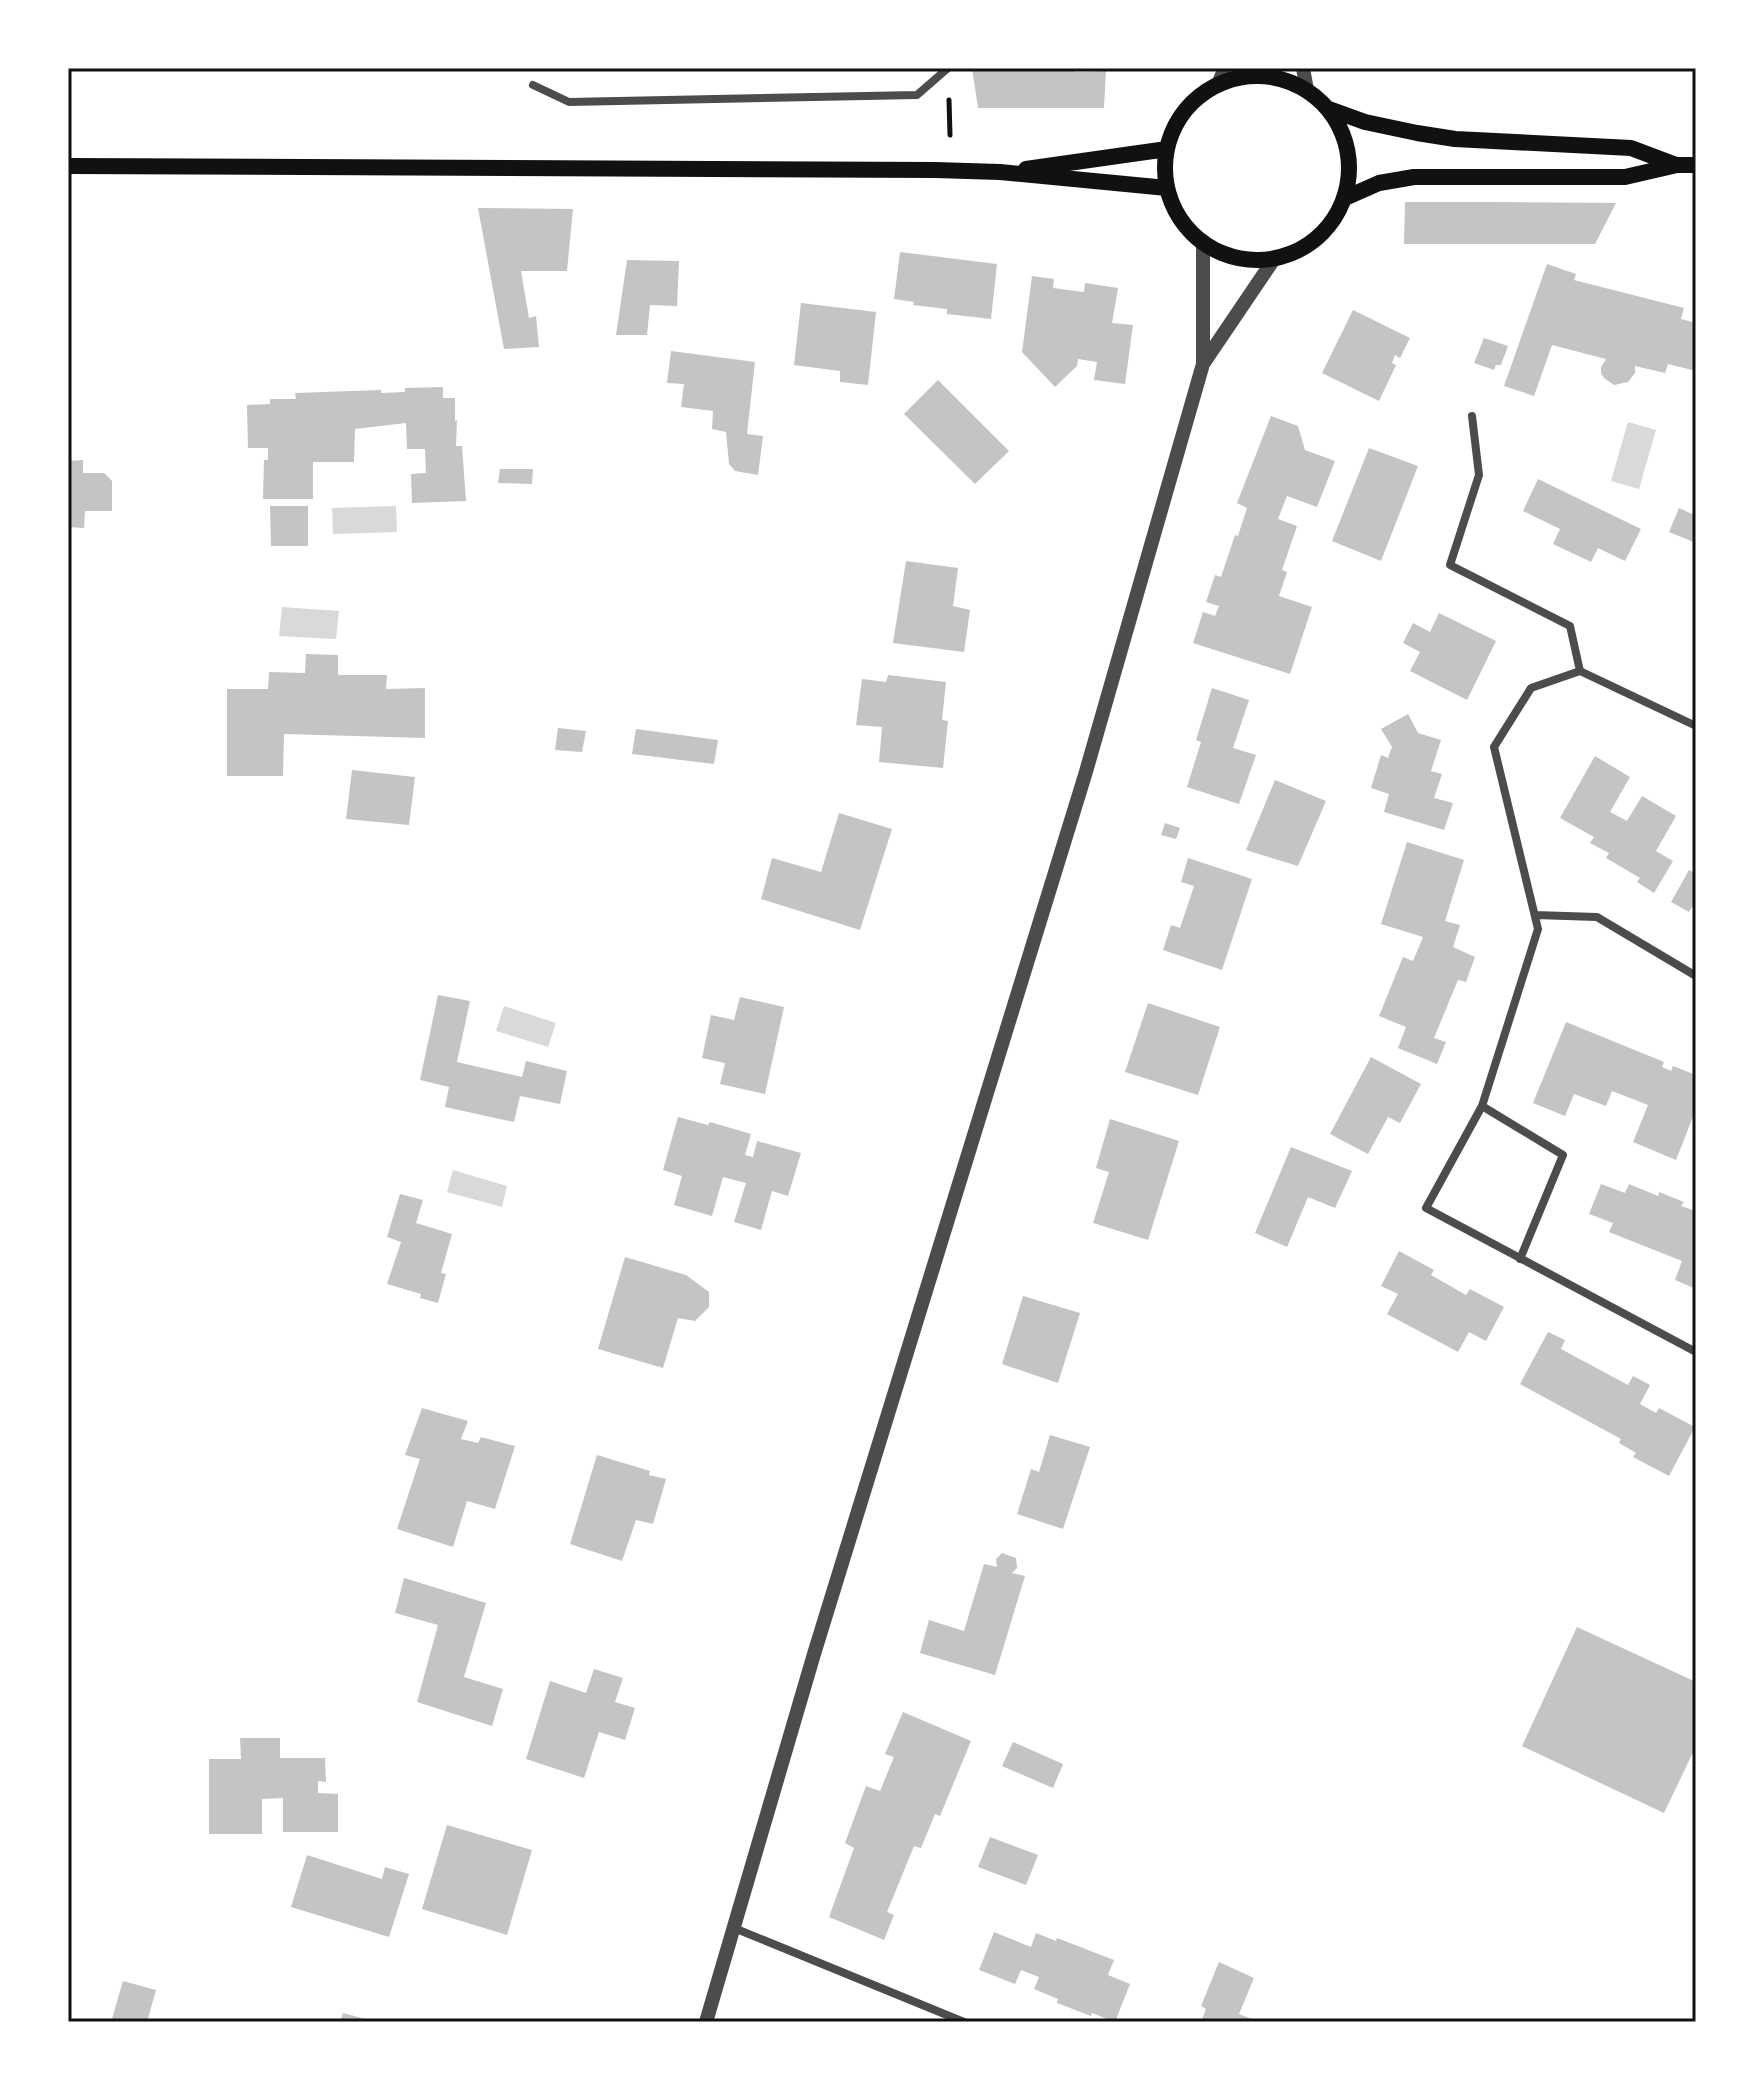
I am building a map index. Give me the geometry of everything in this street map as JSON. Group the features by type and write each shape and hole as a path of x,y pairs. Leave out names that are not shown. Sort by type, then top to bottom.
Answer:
{"main road":[{"path":"1222,76 1279,78 1307,90 1329,109 1344,136 1350,167 1345,198 1330,226 1305,247 1274,259 1240,260 1203,241 1182,221 1167,188 1167,149 1177,122 1194,100 1222,76"},
{"path":"1329,109 1365,122 1417,133 1455,139 1631,148 1677,165"},
{"path":"1000,172 1167,149"},
{"path":"1345,198 1379,183 1414,177 1625,177 1677,165 1696,165"},
{"path":"68,166 922,169 1000,172 1167,188"}],"street":[{"path":"533,85 569,102 917,95 948,68"},
{"path":"1303,68 1307,90"},
{"path":"706,2022 814,1654 1085,775 1203,364 1203,241"},
{"path":"1203,364 1274,259"},
{"path":"1472,416 1479,475 1450,565 1570,626 1580,671"},
{"path":"1696,726 1580,671 1531,688 1494,747 1538,929 1482,1106 1426,1208 1696,1352"},
{"path":"1535,915 1597,917 1696,976"},
{"path":"1482,1106 1563,1155 1520,1259"},
{"path":"734,1928 964,2022"}],"shaded area":[{"path":"1628,422 1656,430 1639,489 1611,481"},
{"path":"396,506 397,532 333,534 332,508"},
{"path":"282,607 339,611 336,639 279,636"},
{"path":"504,1006 556,1023 548,1047 496,1031"},
{"path":"453,1170 507,1186 502,1207 447,1192"}],"building":[{"path":"972,68 1106,71 1104,108 978,108"},
{"path":"1405,202 1616,203 1595,244 1404,244"},
{"path":"478,208 573,209 567,271 521,271 529,318 536,316 539,347 504,349"},
{"path":"900,252 997,264 991,319 947,314 947,309 894,299"},
{"path":"627,260 679,261 677,306 650,305 647,335 616,335"},
{"path":"1547,264 1576,274 1574,280 1684,308 1681,319 1696,323 1696,371 1668,364 1665,373 1635,366 1635,373 1628,382 1614,385 1601,373 1606,359 1552,345 1534,396 1504,386"},
{"path":"1032,276 1054,279 1053,288 1084,292 1085,283 1118,288 1112,323 1133,325 1125,384 1094,380 1097,362 1078,359 1077,366 1055,387 1022,352"},
{"path":"801,303 876,312 868,385 840,382 840,371 794,365"},
{"path":"1353,310 1410,338 1400,358 1395,355 1392,363 1396,365 1379,401 1322,373"},
{"path":"1484,338 1508,346 1501,365 1496,365 1494,370 1474,363"},
{"path":"671,351 755,362 747,434 763,436 758,475 735,471 729,464 726,432 712,429 713,411 681,407 684,384 667,383"},
{"path":"938,380 1009,451 975,484 904,414"},
{"path":"443,387 443,398 455,398 456,446 462,446 466,501 412,503 411,474 426,473 425,449 407,449 406,423 355,429 354,462 313,462 313,499 263,499 264,460 268,460 268,448 248,448 247,405 270,404 270,399 296,399 295,393 381,390 381,393 405,392 405,388"},
{"path":"1271,416 1298,426 1305,450 1335,461 1317,507 1287,496 1278,519 1297,526 1282,570 1287,572 1279,596 1312,607 1290,674 1193,643 1203,612 1215,616 1219,606 1206,602 1215,575 1221,577 1235,535 1238,536 1247,508 1237,503"},
{"path":"1369,448 1418,466 1381,561 1332,541"},
{"path":"83,460 83,473 104,473 112,481 112,511 85,511 84,528 68,527 68,461"},
{"path":"500,469 533,469 532,484 498,483"},
{"path":"1538,479 1641,529 1625,561 1598,548 1591,562 1553,544 1560,529 1523,511"},
{"path":"1696,505 1696,543 1669,532 1679,508 1692,514"},
{"path":"270,506 308,506 308,546 271,546"},
{"path":"906,561 958,568 953,606 970,610 964,652 893,643"},
{"path":"1439,613 1496,641 1467,700 1410,671 1420,652 1403,643 1413,623 1430,632"},
{"path":"306,654 338,655 338,675 387,675 386,689 425,688 425,738 284,734 283,776 227,776 227,689 268,689 269,672 305,673"},
{"path":"888,675 946,682 942,720 948,721 943,768 879,762 882,727 856,725 862,679 886,682"},
{"path":"1212,688 1249,700 1233,748 1256,755 1239,804 1187,787 1201,742 1196,740"},
{"path":"1408,714 1418,733 1441,740 1431,771 1442,774 1434,798 1453,803 1444,830 1384,812 1389,794 1371,788 1381,755 1388,758 1392,747 1381,729"},
{"path":"558,728 586,731 582,752 555,750"},
{"path":"636,729 718,740 714,764 632,754"},
{"path":"1595,756 1630,777 1610,812 1627,821 1642,796 1676,816 1656,851 1673,861 1654,893 1637,882 1640,878 1606,858 1609,853 1590,843 1594,837 1560,818"},
{"path":"352,770 415,777 409,825 346,819"},
{"path":"1275,780 1326,801 1298,866 1246,850"},
{"path":"839,813 892,829 860,930 761,899 772,858 821,872"},
{"path":"1165,823 1180,828 1176,839 1161,835"},
{"path":"1407,842 1464,860 1445,921 1460,925 1453,947 1475,957 1466,982 1458,980 1434,1038 1446,1042 1437,1064 1398,1048 1406,1027 1379,1016 1403,957 1413,961 1423,937 1381,924"},
{"path":"1188,858 1252,879 1222,970 1163,950 1171,925 1180,928 1194,886 1181,882"},
{"path":"1689,870 1696,874 1696,909 1692,907 1689,912 1671,902"},
{"path":"438,995 470,1001 457,1062 522,1077 526,1061 567,1071 560,1104 520,1096 514,1122 445,1107 449,1087 420,1080"},
{"path":"740,997 784,1007 765,1094 720,1084 725,1063 702,1058 711,1015 734,1020"},
{"path":"1148,1003 1220,1027 1198,1095 1125,1072"},
{"path":"1566,1022 1664,1062 1662,1067 1671,1071 1673,1066 1696,1075 1696,1109 1676,1160 1633,1142 1648,1105 1612,1091 1606,1106 1574,1094 1565,1116 1533,1103"},
{"path":"1371,1057 1421,1084 1400,1123 1388,1117 1368,1154 1330,1134"},
{"path":"678,1117 751,1134 745,1155 753,1157 757,1141 801,1153 788,1196 772,1191 761,1230 734,1222 746,1183 723,1177 712,1216 674,1205 682,1176 663,1170"},
{"path":"1110,1119 1179,1141 1148,1240 1093,1223 1109,1172 1096,1168"},
{"path":"1291,1147 1352,1171 1335,1208 1308,1197 1287,1247 1255,1233"},
{"path":"1601,1184 1625,1193 1629,1184 1658,1196 1659,1192 1684,1202 1681,1206 1696,1211 1696,1289 1675,1280 1682,1261 1609,1232 1613,1223 1589,1214"},
{"path":"400,1194 423,1200 416,1223 452,1234 441,1273 446,1274 438,1303 420,1298 421,1294 387,1284 401,1242 387,1237"},
{"path":"1399,1251 1434,1270 1431,1275 1466,1295 1470,1289 1504,1307 1486,1341 1469,1332 1458,1352 1387,1314 1398,1294 1381,1286"},
{"path":"625,1257 686,1275 709,1292 709,1307 695,1321 678,1318 663,1368 598,1349"},
{"path":"1023,1296 1080,1313 1058,1383 1002,1364"},
{"path":"1548,1332 1565,1340 1561,1349 1628,1385 1633,1376 1650,1385 1640,1404 1656,1413 1659,1408 1695,1427 1669,1476 1633,1457 1636,1453 1619,1443 1621,1439 1520,1384"},
{"path":"422,1408 468,1421 461,1439 478,1443 481,1437 515,1446 495,1509 467,1501 453,1547 397,1529 420,1459 405,1455"},
{"path":"1050,1435 1090,1447 1063,1529 1017,1514 1031,1469 1039,1472"},
{"path":"597,1455 666,1479 653,1524 636,1520 622,1561 570,1544"},
{"path":"1002,1553 1016,1558 1017,1568 1012,1573 1025,1576 995,1675 920,1653 929,1620 964,1631 984,1564 997,1567 996,1559"},
{"path":"404,1578 486,1603 464,1677 503,1689 492,1726 417,1702 438,1625 395,1613"},
{"path":"1577,1627 1696,1682 1696,1746 1664,1813 1522,1746"},
{"path":"594,1669 623,1678 615,1702 635,1708 625,1740 599,1732 584,1778 526,1759 550,1681 586,1693"},
{"path":"903,1712 971,1741 940,1816 935,1814 921,1848 914,1846 887,1912 894,1915 884,1940 829,1917 854,1848 845,1843 866,1786 880,1791 894,1757 885,1754"},
{"path":"240,1738 280,1738 280,1758 325,1758 326,1782 318,1781 318,1793 338,1794 338,1832 283,1832 283,1798 262,1799 262,1834 209,1834 209,1759 241,1759"},
{"path":"1013,1742 1063,1764 1053,1788 1002,1766"},
{"path":"447,1825 532,1850 507,1935 422,1909"},
{"path":"990,1837 1038,1855 1026,1885 978,1867"},
{"path":"307,1855 382,1879 385,1867 409,1874 389,1937 291,1907"},
{"path":"994,1932 1031,1947 1036,1933 1114,1960 1108,1975 1130,1984 1115,2022 1057,2003 1058,1999 1034,1989 1039,1977 1021,1970 1015,1984 979,1970"},
{"path":"1219,1962 1254,1978 1239,2014 1259,2022 1201,2022 1206,2009 1201,2006"},
{"path":"123,1981 156,1990 147,2022 111,2022"},
{"path":"343,2013 373,2021 373,2022 340,2022"}]}
